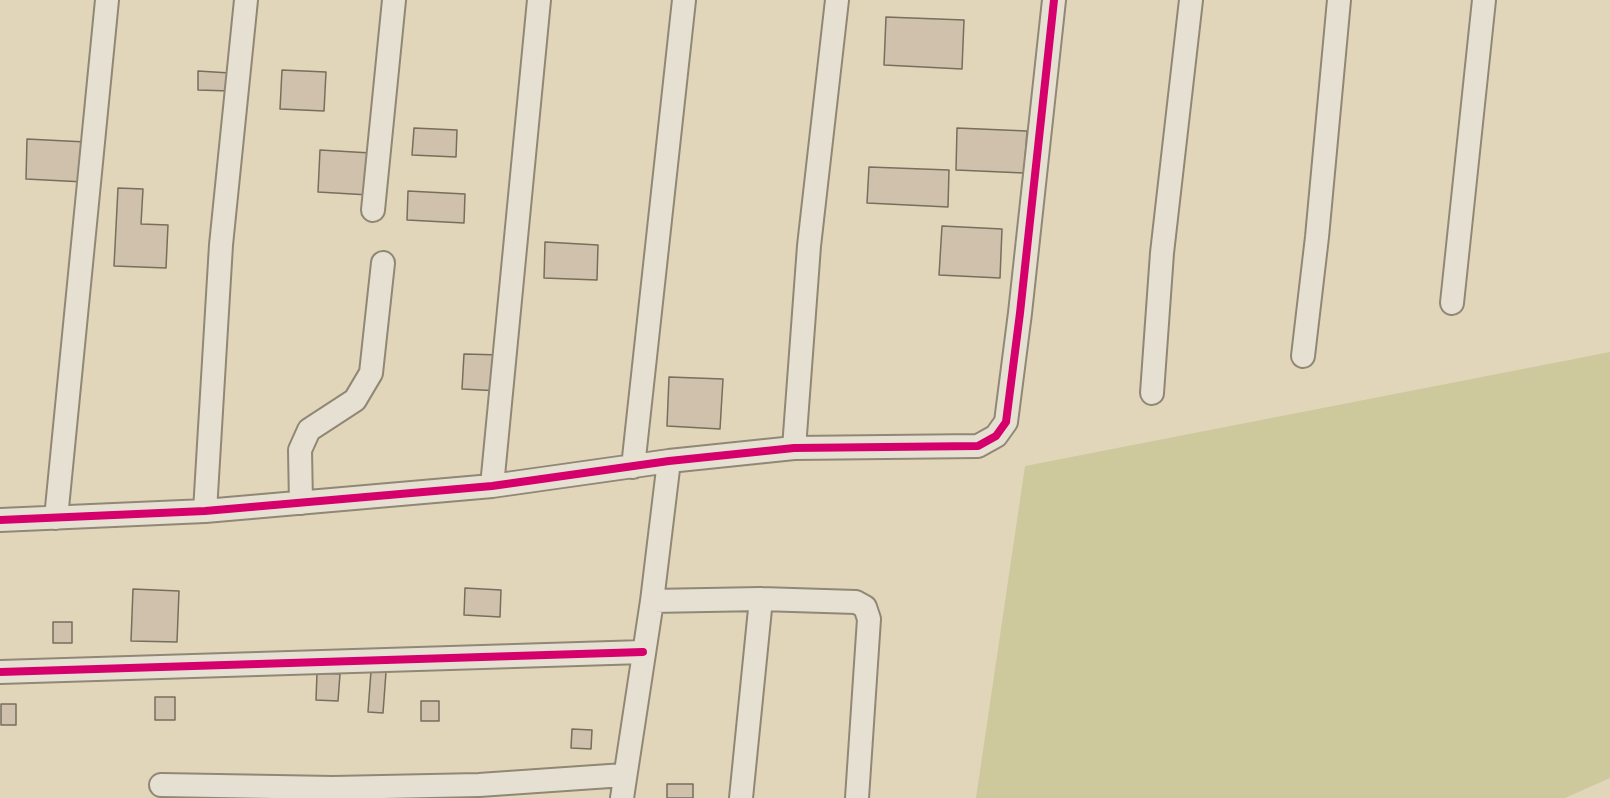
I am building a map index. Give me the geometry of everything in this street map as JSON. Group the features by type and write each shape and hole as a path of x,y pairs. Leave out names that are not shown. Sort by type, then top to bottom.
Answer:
{"street":[{"path":"56,518 107,0"},
{"path":"205,511 221,245 246,0"},
{"path":"373,210 394,0"},
{"path":"492,486 539,0"},
{"path":"633,467 684,0"},
{"path":"795,448 809,246 837,0"},
{"path":"0,519 205,511 492,486 669,461 795,448 978,446 996,436 1005,422 1020,313 1054,0"},
{"path":"1152,393 1162,253 1191,0"},
{"path":"1303,356 1340,0"},
{"path":"1452,303 1484,0"},
{"path":"301,502 300,450 309,430 355,400 371,373 383,263"},
{"path":"622,798 652,601 669,461"},
{"path":"652,601 761,599 856,602 865,607 869,619 857,798"},
{"path":"741,798 761,599"},
{"path":"0,672 643,652"},
{"path":"160,785 333,793 478,792 624,775"}],"shaded area":[{"path":"1610,352 1610,778 1565,798 976,798 1025,466"}],"building":[{"path":"886,17 964,20 962,69 884,65"},
{"path":"282,70 326,72 324,111 280,109"},
{"path":"198,71 230,73 230,91 198,90"},
{"path":"414,128 457,130 456,157 412,155"},
{"path":"957,128 1027,131 1024,173 956,170"},
{"path":"27,139 86,142 84,182 26,179"},
{"path":"320,150 371,153 369,195 318,192"},
{"path":"869,167 949,170 948,207 867,203"},
{"path":"118,188 143,189 141,224 168,225 166,268 114,266"},
{"path":"408,191 465,194 464,223 407,220"},
{"path":"942,226 1002,229 1000,278 939,275"},
{"path":"545,242 598,245 597,280 544,278"},
{"path":"464,354 502,355 500,391 462,389"},
{"path":"669,377 723,379 720,429 667,426"},
{"path":"465,588 501,590 500,617 464,615"},
{"path":"133,589 179,591 177,642 131,641"},
{"path":"53,622 72,622 72,643 53,643"},
{"path":"371,671 386,672 383,713 368,712"},
{"path":"317,673 340,674 338,701 316,700"},
{"path":"155,697 175,697 175,720 155,720"},
{"path":"421,701 439,701 439,721 421,721"},
{"path":"1,704 16,704 16,725 1,725"},
{"path":"572,729 592,730 591,749 571,748"},
{"path":"667,784 693,784 693,798 667,798"}],"cycle path":[{"path":"0,520 205,511 492,486 669,461 794,448 978,446 996,436 1006,422 1054,0"},
{"path":"0,672 643,652"}]}
